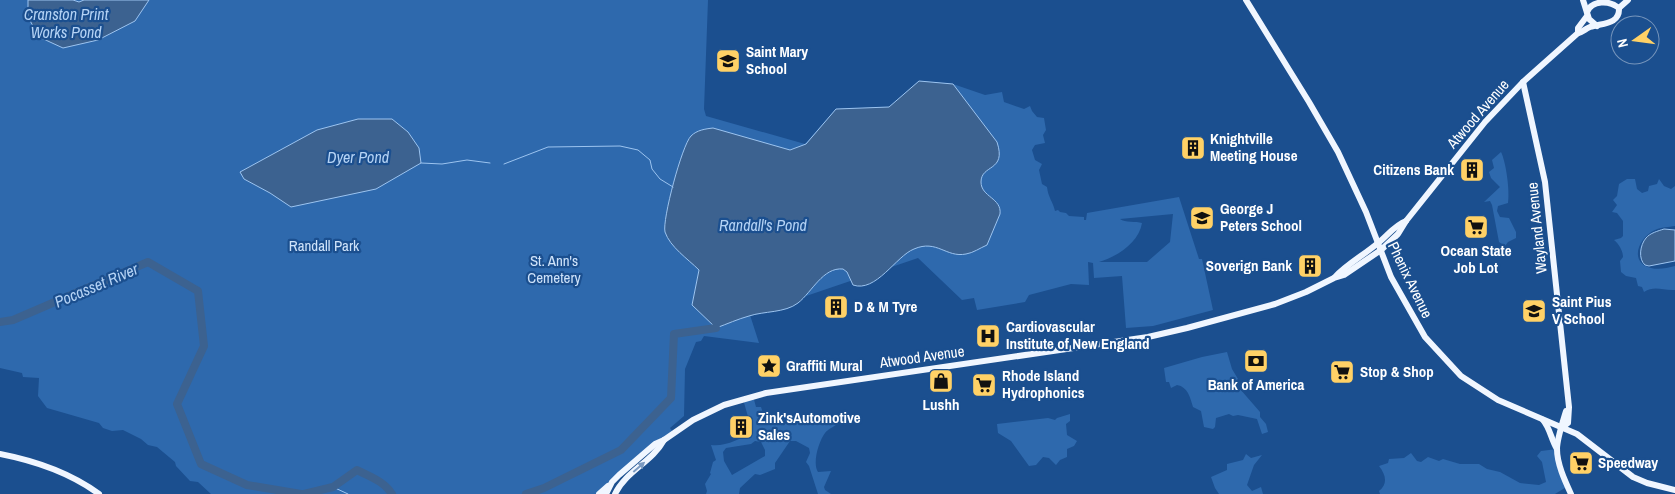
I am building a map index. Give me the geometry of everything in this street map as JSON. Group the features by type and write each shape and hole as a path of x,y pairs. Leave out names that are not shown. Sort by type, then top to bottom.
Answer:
{"main road":[{"name":"Phenix Avenue","path":"1246,0 1338,152 1380,247 1391,277 1425,337 1461,376 1498,400 1577,434 1633,477 1660,488 1675,490"},
{"path":"1583,0 1587,14 1593,24 1597,26 1612,22 1618,16 1619,8 1628,0"},
{"path":"1587,14 1591,5 1599,0 1610,1 1619,8"},
{"name":"Atwood Avenue","path":"1578,32 1578,28 1587,14"},
{"name":"Atwood Avenue","path":"606,494 612,482 655,444 724,404 758,394 1174,332 1275,304 1344,275 1380,247 1400,223 1406,221 1478,130 1523,82 1578,32 1597,26"},
{"name":"Wayland Avenue","path":"1523,82 1545,182 1567,403 1557,449"},
{"path":"1542,419 1549,428 1571,494"},
{"name":"Atwood Avenue","path":"615,494 628,476 659,449 664,440"},
{"path":"0,454 54,468 99,494"},
{"path":"599,494 612,482"}],"green space":[{"name":"Randall Park","path":"0,0 708,0 704,109 706,116 805,144 836,109 889,107 919,81 953,84 985,95 1002,92 1004,102 1024,109 1030,106 1037,117 1044,118 1046,130 1043,135 1045,143 1035,145 1032,150 1035,160 1042,164 1039,170 1042,184 1047,187 1055,211 1058,210 1069,216 1084,217 1084,220 1086,220 1087,213 1179,197 1199,259 1202,259 1213,310 1153,326 1126,328 1122,276 1094,278 1093,263 1088,262 1089,285 1071,284 1029,295 1025,302 977,310 974,298 962,300 918,258 750,315 759,343 704,336 701,341 696,342 685,369 684,416 670,428 673,432 598,494 211,494 198,482 190,481 176,466 175,462 157,447 148,445 141,439 123,430 112,431 103,428 99,423 47,408 38,396 39,378 23,377 22,373 0,368","holes":["1173,214 1170,242 1147,262 1099,262 1112,257 1126,248 1132,243 1140,230 1142,223 1120,219"]},
{"path":"1501,152 1506,169 1508,203 1498,206 1497,211 1500,217 1509,218 1516,232 1516,238 1505,246 1499,242 1492,205 1490,201 1484,202 1500,187 1491,178 1489,172 1494,168 1492,160"},
{"path":"1627,179 1635,179 1637,189 1642,193 1648,191 1649,186 1657,184 1659,179 1664,186 1671,189 1675,186 1675,226 1660,228 1649,233 1638,249 1638,255 1644,265 1651,268 1660,269 1675,266 1675,290 1655,289 1644,292 1642,287 1638,286 1636,278 1626,276 1621,272 1620,261 1623,255 1614,240 1623,236 1623,221 1617,213 1612,212 1617,205 1613,200 1617,196 1619,184"},
{"path":"1227,352 1232,369 1238,379 1230,385 1230,390 1240,389 1260,412 1260,417 1266,424 1268,432 1262,434 1257,419 1229,414 1216,418 1213,429 1204,427 1201,411 1193,407 1186,390 1177,385 1171,388 1169,382 1166,382 1164,368"},
{"path":"753,396 756,407 761,407 763,413 779,413 780,417 787,417 789,420 828,415 839,423 825,433 816,458 818,472 831,471 824,487 831,494 818,494 806,462 810,453 809,448 796,441 790,441 775,463 775,469 760,475 755,474 740,488 739,494 706,494 705,484 711,474 713,462 716,460 711,445 733,442 752,431 743,399","holes":["755,441 761,442 765,450 765,456 732,475 724,461 723,452 726,448 751,444"]},
{"path":"1070,414 1070,421 1066,424 1067,435 1077,441 1074,446 1067,449 1067,457 1060,460 1056,465 1049,458 1043,457 1036,465 1029,466 1011,441 998,433 997,424 1048,418 1055,420"},
{"path":"1557,449 1568,486 1555,494 1380,494 1379,491 1384,485 1385,479 1379,466 1388,463 1389,459 1404,458 1411,453 1417,461 1421,462 1428,457 1439,461 1443,459 1460,464 1479,464 1487,469 1500,472 1520,483 1539,485 1546,482 1542,462 1537,456 1541,451"},
{"path":"1246,454 1251,458 1262,455 1254,465 1247,485 1252,491 1261,487 1263,494 1219,494 1211,477 1227,470 1227,464 1243,460"}],"water":[{"name":"Cranston Print Works Pond","path":"28,0 73,0 79,2 84,0 149,0 135,21 98,40 63,48 39,37 28,17"},
{"name":"Randall's Pond","path":"919,81 953,84 997,142 999,158 982,176 981,182 984,191 998,204 1000,209 1000,214 987,245 971,253 959,255 929,246 914,249 878,279 870,284 861,286 853,285 847,272 843,269 836,269 818,281 798,303 787,309 749,316 716,328 692,305 699,270 675,248 665,232 674,183 683,153 691,136 698,131 713,128 790,150 806,144 836,109 889,107"},
{"name":"Dyer Pond","path":"358,119 392,119 408,132 419,148 421,163 376,189 291,207 244,179 240,172 317,130"},
{"path":"1664,229 1675,230 1675,261 1649,266 1645,265 1641,259 1641,248 1644,241 1654,232"}],"waterway":[{"path":"504,164 548,147 620,146 638,150 650,160 652,169 660,179 673,187"},
{"path":"421,163 442,164 467,160 490,163"},
{"name":"Pocasset River","path":"0,322 13,320 148,262 198,291 204,346 177,404 201,464 247,485 301,494"},
{"name":"Pocasset River","path":"526,494 544,488 621,450 671,398 674,334 716,328"},
{"name":"Pocasset River","path":"304,494 333,487 357,470 381,483 392,494"},
{"path":"333,487 348,494"}],"place":[{"name":"Saint Mary School","path":"728,61"},
{"name":"Knightville Meeting House","path":"1193,148"},
{"name":"Citizens Bank","path":"1472,170"},
{"name":"George J Peters School","path":"1202,218"},
{"name":"Ocean State Job Lot","path":"1476,227"},
{"name":"Soverign Bank","path":"1310,266"},
{"name":"D & M Tyre","path":"836,307"},
{"name":"Saint Pius V School","path":"1534,311"},
{"name":"Cardiovascular Institute of New England","path":"988,336"},
{"name":"Bank of America","path":"1256,361"},
{"name":"Graffiti Mural","path":"769,366"},
{"name":"Stop & Shop","path":"1342,372"},
{"name":"Lushh","path":"941,381"},
{"name":"Rhode Island Hydrophonics","path":"984,385"},
{"name":"Zink'sAutomotive Sales","path":"741,427"},
{"name":"Speedway","path":"1581,463"}],"park label":[{"name":"St. Ann's Cemetery","path":"554,270"}]}
